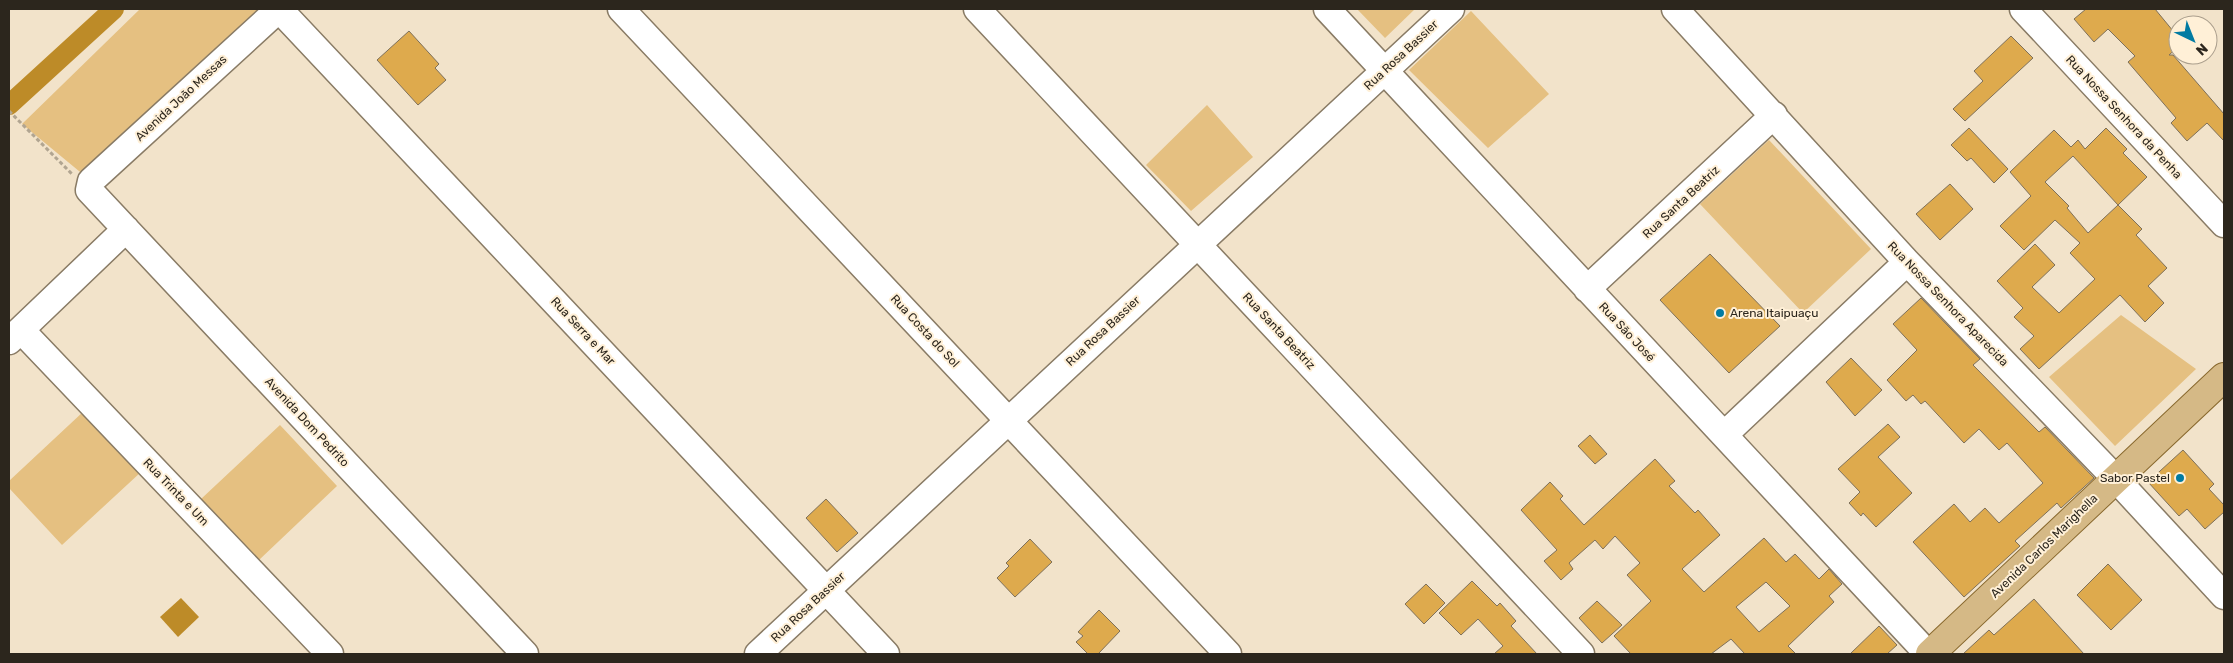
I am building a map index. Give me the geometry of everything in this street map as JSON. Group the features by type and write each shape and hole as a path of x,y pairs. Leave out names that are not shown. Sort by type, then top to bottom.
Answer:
{"main road":[{"name":"Avenida Carlos Marighella","path":"1929,654 2224,377"}],"street":[{"name":"Avenida João Messas","path":"89,190 91,181 279,9"},
{"name":"Rua Serra e Mar","path":"279,9 886,654"},
{"name":"Rua Costa do Sol","path":"622,9 1228,654"},
{"name":"Rua Santa Beatriz","path":"977,9 1581,654"},
{"name":"Rua São José","path":"1327,9 1929,654"},
{"name":"Rua Rosa Bassier","path":"758,654 1197,243 1451,9"},
{"name":"Rua Nossa Senhora Aparecida","path":"1675,9 1907,262 2115,478 2224,596"},
{"name":"Rua Nossa Senhora da Penha","path":"2023,9 2224,224"},
{"name":"Rua Santa Beatriz","path":"1587,289 1774,115"},
{"name":"Avenida Dom Pedrito","path":"89,190 525,654"},
{"path":"15,335 126,229"},
{"path":"1724,435 1907,262"},
{"name":"Rua Trinta e Um","path":"15,335 330,654"}],"path":[{"path":"9,111 47,151 89,190"}],"shaded area":[{"path":"140,9 275,9 91,181 22,124"},
{"path":"1357,9 1415,9 1385,38"},
{"path":"1471,11 1549,94 1488,148 1409,70"},
{"path":"1207,105 1253,157 1191,211 1146,165"},
{"path":"1769,140 1871,249 1803,313 1700,204"},
{"path":"2121,315 2196,369 2115,446 2049,377"},
{"path":"84,411 141,472 62,545 9,488 9,481"},
{"path":"280,425 337,486 259,560 201,499"},
{"path":"181,598 199,617 178,637 160,617"}],"building":[{"path":"2086,9 2155,9 2168,25 2168,65 2182,65 2224,114 2224,141 2207,123 2187,141 2171,123 2176,118 2128,62 2135,56 2108,29 2094,42 2074,19"},
{"path":"409,31 439,64 435,68 446,80 418,105 377,60"},
{"path":"2011,36 2033,58 1965,121 1953,109 1983,81 1974,71"},
{"path":"1969,128 2008,169 1994,183 1971,158 1967,161 1951,145"},
{"path":"2106,128 2127,149 2123,153 2147,177 2118,205 2142,229 2136,235 2167,268 2148,286 2164,303 2145,322 2120,295 2039,369 2020,349 2034,336 2014,317 2023,308 1997,281 2035,244 2055,265 2032,287 2059,313 2095,279 2070,253 2080,243 2055,220 2024,250 2000,226 2031,196 2010,172 2054,130 2071,147 2078,140 2085,149","holes":["2073,156 2118,205 2088,233 2067,208 2069,206 2045,182"]},
{"path":"1950,184 1973,209 1940,240 1916,214"},
{"name":"Arena Itaipuaçu","path":"1710,254 1780,326 1729,373 1660,300"},
{"path":"1921,298 1980,359 1973,365 2039,432 2045,427 2094,478 2061,508 2057,503 2015,541 2020,546 1964,597 1913,542 1954,504 1970,522 1985,508 1999,523 2043,483 2007,443 1999,450 1979,429 1964,443 1925,401 1921,404 1913,395 1906,401 1887,380 1917,350 1893,324"},
{"path":"1851,358 1882,390 1855,416 1826,382"},
{"path":"1888,424 1900,437 1878,457 1912,493 1876,527 1863,513 1861,516 1849,503 1860,492 1838,469"},
{"path":"1590,435 1607,454 1595,464 1578,446"},
{"path":"2183,450 2214,484 2209,489 2224,505 2224,512 2205,529 2187,509 2179,516 2148,482"},
{"path":"1655,459 1675,481 1669,486 1695,513 1698,510 1720,535 1682,569 1704,592 1764,538 1786,562 1795,554 1819,579 1829,569 1842,584 1829,596 1834,602 1788,646 1796,654 1745,654 1731,639 1711,654 1631,654 1614,636 1651,601 1627,575 1640,563 1615,536 1603,549 1595,540 1569,563 1573,569 1561,580 1544,561 1557,550 1521,510 1550,482 1563,496 1560,499 1584,525","holes":["1766,582 1790,606 1759,632 1736,607"]},
{"path":"826,499 858,533 837,552 806,518"},
{"path":"1030,539 1052,562 1015,597 997,578 1009,566 1006,563"},
{"path":"2108,564 2142,600 2111,630 2077,595"},
{"path":"1472,581 1497,606 1500,603 1516,621 1511,626 1537,654 1494,654 1503,646 1478,619 1461,635 1439,613"},
{"path":"1426,584 1445,603 1424,624 1405,604"},
{"path":"2034,599 2084,654 1963,654 1989,630 1994,635"},
{"path":"1597,601 1622,625 1602,643 1579,618"},
{"path":"1099,610 1120,631 1098,654 1088,654 1076,642 1083,636 1078,632"},
{"path":"1879,626 1897,645 1887,654 1850,654"}],"waterway":[{"path":"9,105 114,9"}],"place":[{"name":"Arena Itaipuaçu","path":"1720,313"},
{"name":"Sabor Pastel","path":"2180,478"}]}
